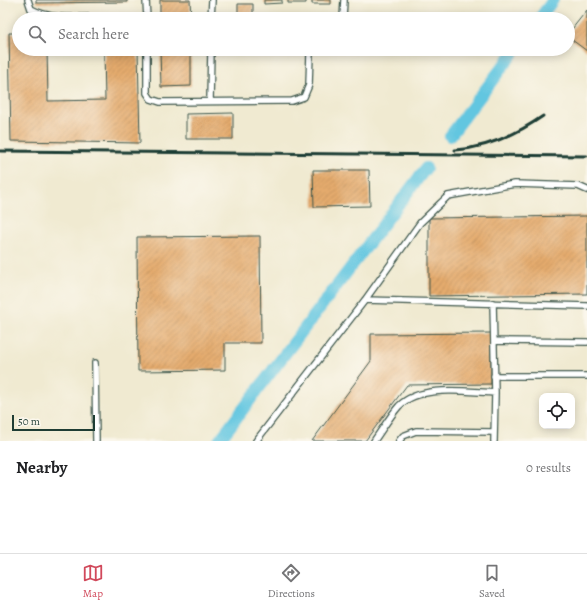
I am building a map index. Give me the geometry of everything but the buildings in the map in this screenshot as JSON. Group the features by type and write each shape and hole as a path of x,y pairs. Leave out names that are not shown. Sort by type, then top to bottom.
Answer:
{"lane":[{"path":"28,0 31,8 38,12"},
{"path":"146,0 146,12"},
{"path":"212,0 212,12"},
{"path":"343,12 344,0"},
{"path":"147,56 147,93 151,100 160,102 292,101 304,97 309,85 310,56"},
{"path":"210,101 211,56"},
{"path":"256,441 365,300 420,223 448,196 515,184 578,186 587,190"},
{"path":"365,300 587,306"},
{"path":"493,303 495,394 494,441"},
{"path":"494,341 587,342"},
{"path":"95,363 96,441"},
{"path":"494,376 587,376"},
{"path":"374,441 400,405 415,396 439,391 495,394"},
{"path":"399,441 403,436 416,431 494,432"}],"waterway":[{"path":"544,12 553,0"},
{"path":"450,136 511,56"},
{"path":"219,441 426,168"}],"railway":[{"path":"455,150 467,149 501,139 523,129 543,116"},
{"path":"0,151 587,156"}]}
